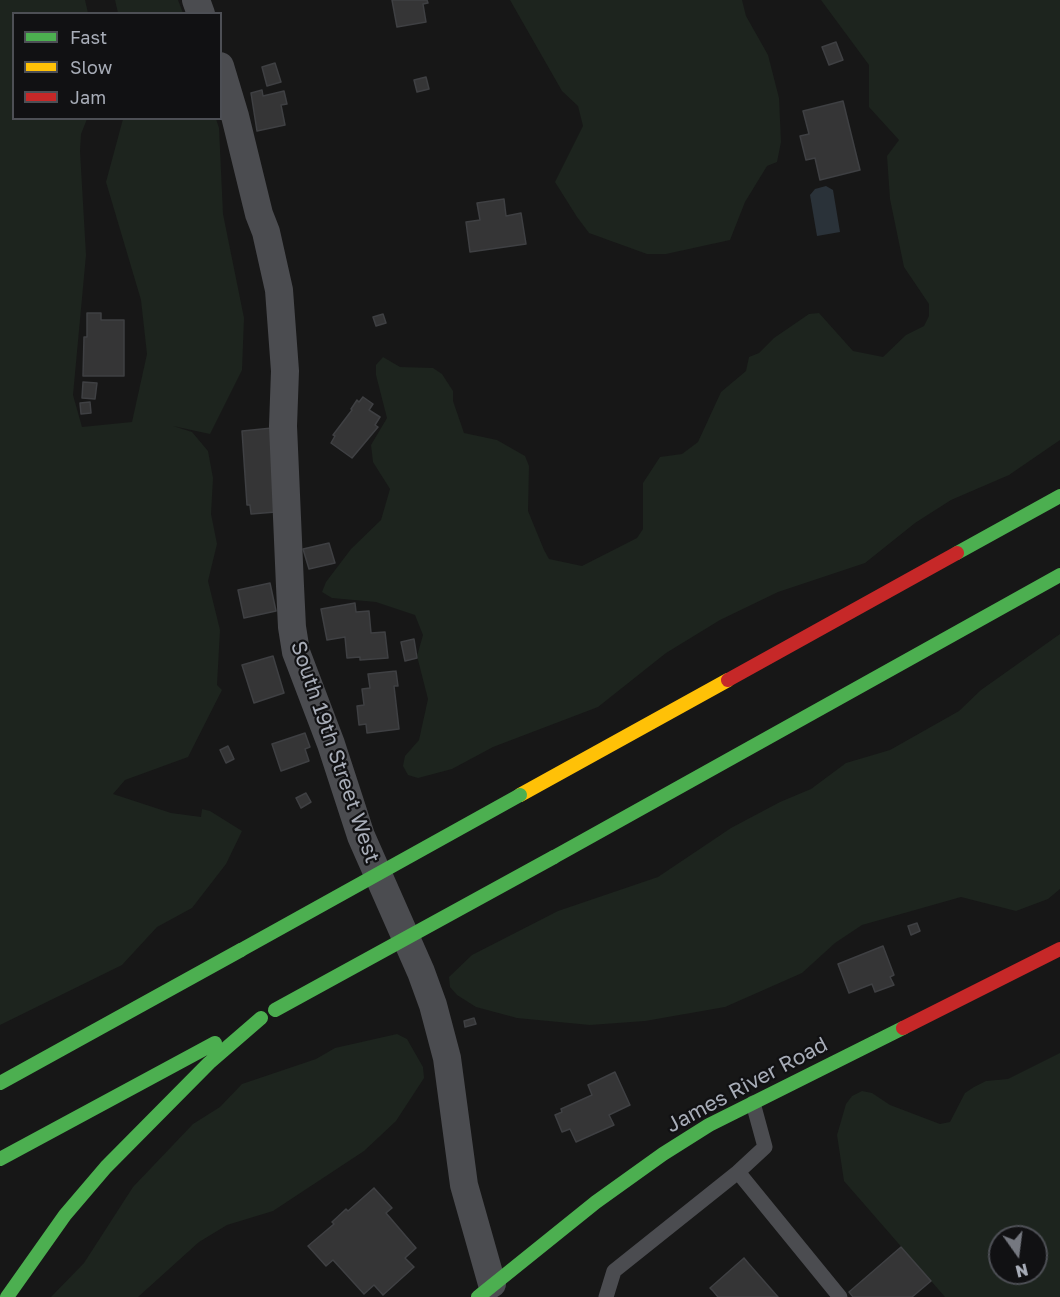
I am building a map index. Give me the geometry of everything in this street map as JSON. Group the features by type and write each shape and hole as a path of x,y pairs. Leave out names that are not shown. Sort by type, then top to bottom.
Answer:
{"main road":[{"path":"0,1083 1060,496"},
{"path":"0,1159 554,857 1060,575"},
{"name":"James River Road","path":"485,1290 596,1202 663,1154 709,1125 1060,949"},
{"path":"7,1297 65,1215 106,1167 209,1063 261,1018"}],"street":[{"name":"South 19th Street West","path":"222,72 236,116 279,290 285,371 283,426 292,627 296,652 331,744 361,836 421,972 433,1005 447,1058 464,1185 485,1290"}],"lane":[{"path":"606,1297 614,1271 738,1172 765,1147 753,1103"},
{"path":"738,1172 840,1297"}],"shaded area":[{"path":"0,0 85,0 88,12 12,12 12,120 87,120 81,134 80,151 86,255 73,395 82,427 132,422 147,354 141,300 106,182 123,120 216,120 219,128 223,214 244,318 242,370 210,434 173,426 192,432 208,451 213,478 211,514 217,544 208,581 220,630 217,685 222,690 188,757 125,780 113,794 171,813 201,817 202,809 210,811 242,831 226,864 192,908 157,927 122,965 0,1025"},
{"path":"115,0 178,0 183,12 118,12"},
{"path":"510,0 742,0 746,16 768,55 779,98 781,142 777,162 767,166 745,202 730,240 666,254 647,254 589,233 555,182 583,126 578,106 562,91"},
{"path":"821,0 1060,0 1060,440 1009,475 951,500 915,523 865,563 778,592 720,620 666,653 598,707 493,747 452,769 418,778 408,775 403,766 405,756 419,740 428,699 417,656 423,635 415,615 376,602 332,598 322,592 326,582 351,549 381,520 390,489 373,462 371,445 387,418 376,375 376,365 383,357 400,367 433,368 442,374 453,391 453,401 464,433 497,440 525,456 529,466 528,511 544,550 549,559 582,566 637,538 643,529 643,483 660,457 682,454 698,442 721,392 746,371 749,357 759,353 774,338 809,314 819,313 853,351 883,357 906,335 924,326 929,316 929,304 904,267 890,199 887,156 899,140 869,107 869,65"},
{"path":"826,186 833,190 840,232 817,236 810,195 815,189"},
{"path":"1060,634 1060,889 1048,899 1016,911 961,897 862,925 835,943 802,973 725,1007 645,1021 590,1025 517,1018 476,1007 457,995 450,987 449,977 472,955 558,911 658,877 731,828 780,802 811,789 846,763 890,750 959,711 981,690"},
{"path":"397,1034 407,1039 423,1067 424,1078 396,1121 364,1151 273,1211 227,1225 199,1242 138,1297 51,1297 84,1263 133,1187 193,1124 220,1107 242,1084 316,1059 335,1048"},
{"path":"1060,1053 1060,1297 945,1297 844,1181 837,1135 846,1104 852,1096 862,1091 872,1093 890,1105 940,1124 950,1122 965,1093 986,1081 1008,1079"}],"building":[{"path":"392,0 427,0 428,3 423,4 426,22 397,27"},
{"path":"836,42 843,60 829,65 822,47"},
{"path":"275,63 281,82 267,86 262,67"},
{"path":"426,77 429,89 417,92 414,80"},
{"path":"262,90 263,96 284,91 287,104 281,105 285,125 257,131 251,93"},
{"path":"843,101 860,170 820,180 815,158 806,160 800,136 809,134 803,111"},
{"path":"504,199 506,216 521,213 526,244 470,252 466,222 480,220 477,203"},
{"path":"87,313 101,313 101,320 124,320 124,376 83,376"},
{"path":"383,314 386,323 376,326 373,317"},
{"path":"83,382 97,383 95,399 82,398"},
{"path":"363,397 373,404 369,410 380,417 375,425 378,427 352,458 331,443 335,436 333,435 357,400 359,402"},
{"path":"90,402 91,413 81,414 80,403"},
{"path":"272,428 276,512 251,514 250,505 247,505 242,431"},
{"path":"329,543 335,563 309,569 303,549"},
{"path":"270,583 276,611 244,618 238,590"},
{"path":"355,603 356,612 369,611 371,633 385,632 388,658 360,660 360,657 347,658 345,637 327,640 321,609"},
{"path":"414,639 417,658 405,661 401,642"},
{"path":"273,656 284,693 254,703 242,665"},
{"path":"396,671 398,686 394,686 399,729 367,733 366,724 359,725 357,706 364,705 362,689 370,688 368,674"},
{"path":"305,733 310,747 305,749 309,761 281,771 272,744"},
{"path":"228,746 234,759 226,763 220,750"},
{"path":"306,793 311,802 301,808 296,798"},
{"path":"917,923 920,931 911,935 908,926"},
{"path":"883,946 894,975 890,977 894,985 875,992 872,984 849,993 838,964"},
{"path":"474,1018 476,1024 465,1027 464,1021"},
{"path":"615,1072 630,1105 609,1115 614,1125 576,1142 570,1129 562,1132 555,1115 562,1112 561,1109 592,1095 588,1085"},
{"path":"374,1188 392,1208 386,1213 416,1248 405,1258 414,1267 383,1295 374,1285 364,1294 333,1260 326,1266 308,1246 334,1224 332,1222 346,1209 348,1211"},
{"path":"901,1247 931,1281 912,1297 853,1297 849,1292"},
{"path":"744,1258 778,1297 718,1297 710,1288"}],"traffic: fast":[{"path":"957,553 1060,496"},
{"path":"554,857 1060,575"},
{"path":"241,950 520,795"},
{"path":"275,1010 554,857"},
{"path":"0,1083 241,950"},
{"path":"7,1297 65,1215 106,1167 209,1063 261,1018"},
{"path":"478,1297 596,1202 663,1154 709,1125 903,1028"},
{"path":"0,1159 215,1043"}],"traffic: slow":[{"path":"520,795 728,680"}],"traffic: jam":[{"path":"728,680 957,553"},
{"path":"903,1028 1060,949"}]}
